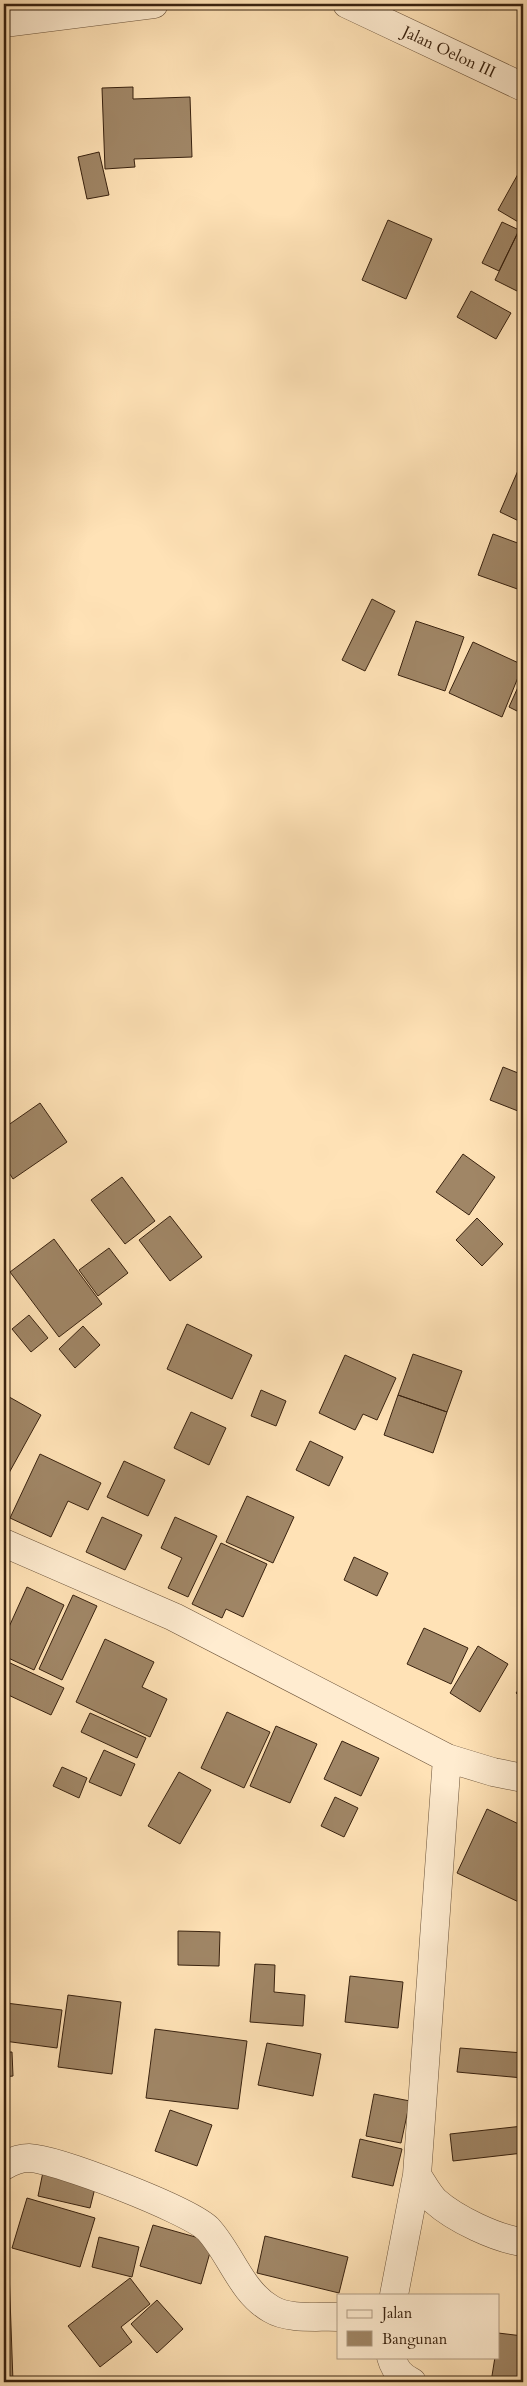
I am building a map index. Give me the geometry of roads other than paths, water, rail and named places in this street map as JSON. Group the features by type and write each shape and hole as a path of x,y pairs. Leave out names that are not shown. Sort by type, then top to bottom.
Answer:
{"street":[{"path":"4,23 154,4"},
{"name":"Jalan Oelon III","path":"347,4 523,87"},
{"path":"4,1543 174,1618 447,1758 493,1772 523,1778"},
{"path":"394,2294 417,2176 447,1758"},
{"path":"4,2166 16,2159 30,2158 66,2166 184,2213 207,2228 251,2292 261,2303 273,2311 288,2315 337,2317"},
{"path":"417,2176 435,2200 451,2212 492,2234 523,2242"},
{"path":"391,2358 393,2366 406,2379 412,2382"}]}
